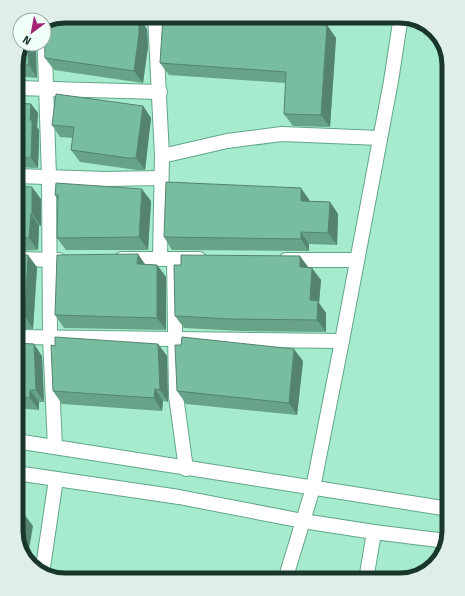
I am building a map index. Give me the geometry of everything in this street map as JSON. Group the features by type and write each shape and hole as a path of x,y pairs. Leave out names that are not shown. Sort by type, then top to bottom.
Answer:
{"street":[{"path":"155,23 162,156 160,258"},
{"path":"287,573 313,488 391,81 400,23"},
{"path":"44,52 49,177 50,338 55,447"},
{"path":"23,88 160,92"},
{"path":"162,156 227,141 282,134 380,138"},
{"path":"23,176 105,179 161,178"},
{"path":"23,259 72,260"},
{"path":"109,259 214,259"},
{"path":"174,259 176,396 186,469"},
{"path":"275,260 357,260"},
{"path":"23,337 342,341"},
{"path":"23,442 186,469 442,508"},
{"path":"23,474 179,497 303,521 441,540"},
{"path":"43,566 56,479"},
{"path":"367,573 374,532"}],"building":[{"path":"59,23 139,23 134,71 45,58 45,52 52,52 52,25"},
{"path":"163,23 291,23 327,25 321,115 284,114 286,72 160,63"},
{"path":"25,52 28,52 29,65 23,65"},
{"path":"56,94 143,106 136,158 71,150 74,127 52,125"},
{"path":"23,103 31,104 31,158 23,157"},
{"path":"166,182 301,188 301,201 330,202 328,233 301,232 301,239 164,237"},
{"path":"56,183 142,189 139,237 57,238 58,195 55,195"},
{"path":"23,186 32,187 32,214 29,238 23,238"},
{"path":"138,254 137,264 157,265 157,318 55,315 57,255"},
{"path":"23,255 28,255 25,316 23,316"},
{"path":"181,255 300,256 300,267 312,268 310,300 318,301 317,320 231,319 175,316 174,265 181,265"},
{"path":"55,337 158,344 160,390 155,389 154,398 53,391 51,345 55,346"},
{"path":"182,337 294,349 289,403 177,391 175,345 181,345"},
{"path":"23,343 34,344 36,390 30,390 30,398 23,398"}]}
